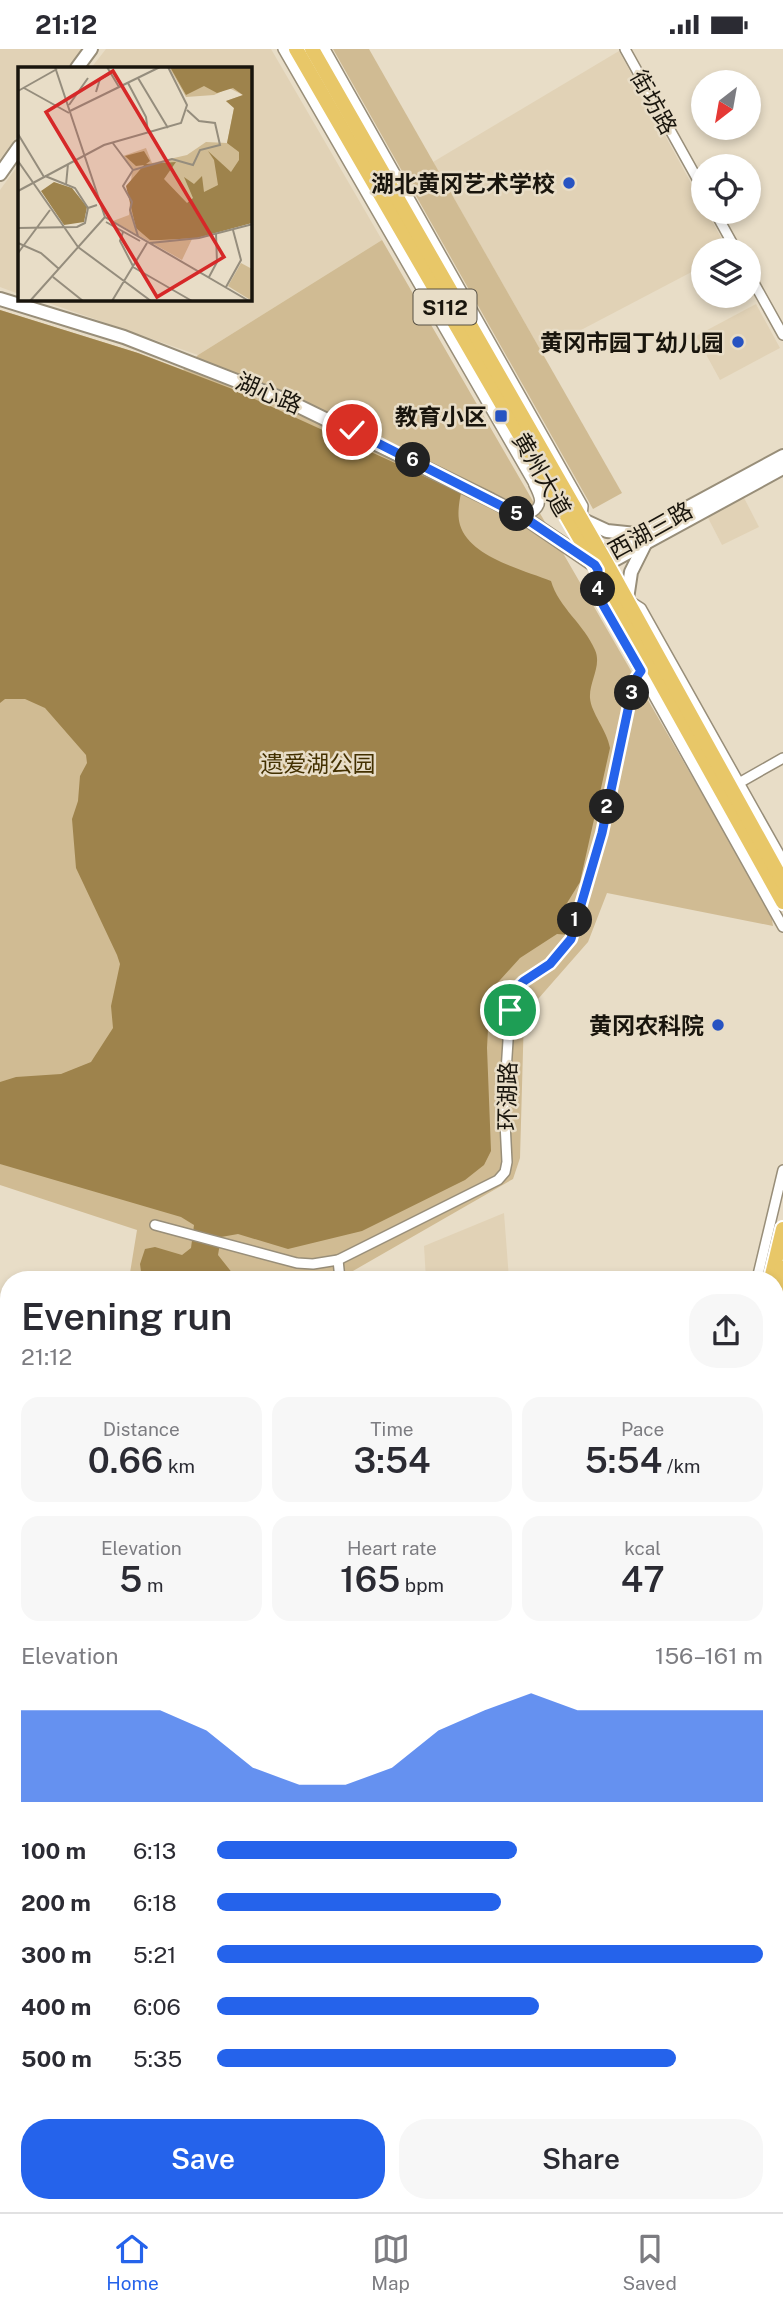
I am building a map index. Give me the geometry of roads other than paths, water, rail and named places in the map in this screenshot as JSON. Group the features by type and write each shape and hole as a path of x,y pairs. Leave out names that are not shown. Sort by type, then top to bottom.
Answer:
{"main road":[{"name":"黄州大道","path":"296,49 557,501 627,599 650,663 783,882"},
{"name":"黄州大道","path":"312,49 581,519 650,663 783,902"},
{"path":"773,1271 783,1229"}],"street":[{"path":"77,67 90,49"},
{"path":"283,49 534,484 540,502 533,512 526,513 500,504"},
{"path":"325,49 583,506 581,519 607,531 643,538 631,572 627,599 641,608 783,861"},
{"name":"街坊路","path":"625,49 691,168"},
{"path":"0,174 18,148"},
{"path":"761,296 783,335"},
{"name":"湖心路","path":"0,299 124,337 217,371 352,430 500,504 600,563"},
{"name":"西湖三路","path":"600,563 783,456"},
{"name":"西湖三路","path":"643,538 783,468"},
{"path":"534,484 557,501"},
{"path":"650,663 783,927"},
{"name":"环湖路","path":"155,1225 284,1260 313,1265 338,1260 498,1180 505,1172 507,1161 504,1103 511,994 524,981 550,964 571,939 602,833 634,681 650,663"},
{"path":"739,783 783,758"},
{"path":"759,1271 783,1170"},
{"path":"338,1260 339,1271"}],"place":[{"name":"湖北黄冈艺术学校","path":"569,183"},
{"name":"黄冈市园丁幼儿园","path":"738,342"},
{"name":"教育小区","path":"501,416"},
{"name":"黄冈农科院","path":"718,1025"}],"park label":[{"name":"遗爱湖公园","path":"318,763"}]}
